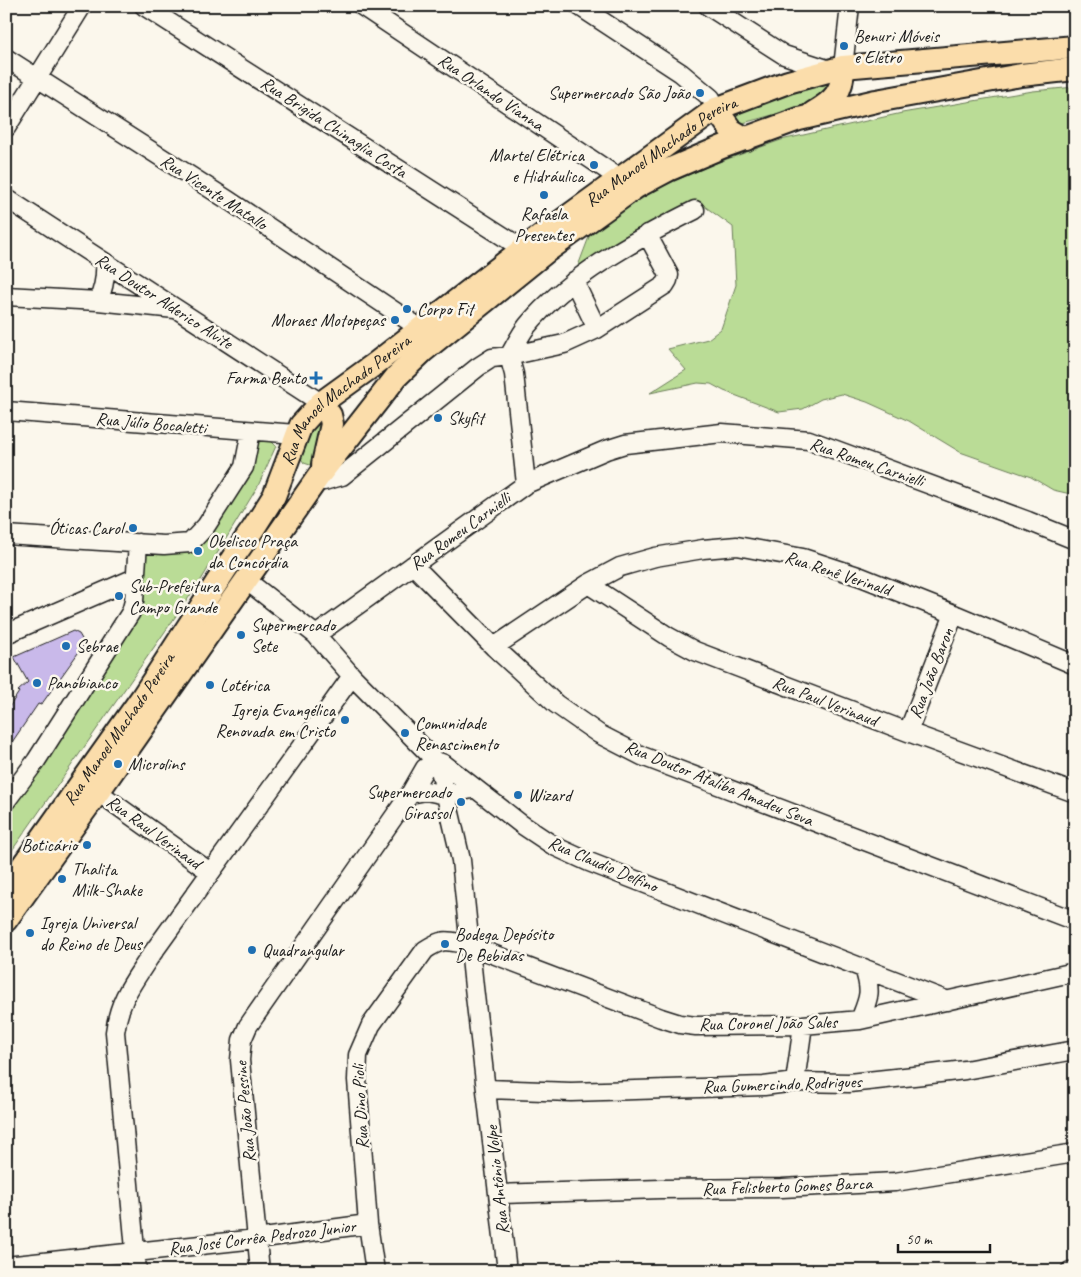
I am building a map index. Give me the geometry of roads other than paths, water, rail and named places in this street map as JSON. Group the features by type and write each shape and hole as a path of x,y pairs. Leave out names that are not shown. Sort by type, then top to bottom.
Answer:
{"main road":[{"name":"Rua Manoel Machado Pereira","path":"6,888 143,696 253,529 274,496 301,425 321,403 523,249 716,109 788,82 836,69 1075,47"},
{"path":"799,119 818,110 834,98 840,90 843,82 836,69"},
{"name":"Rua Manoel Machado Pereira","path":"6,920 319,476 397,376 422,352 547,251 636,187 690,160 799,119 876,101 1021,75 1075,69"},
{"path":"716,109 731,130 746,139"},
{"path":"294,441 292,461 299,471 319,476 332,424 330,415 321,403"},
{"path":"238,550 236,564 240,574 246,580"}],"street":[{"path":"6,128 82,6"},
{"name":"Rua Brigida Chinaglia Costa","path":"144,6 523,249"},
{"name":"Rua Orlando Vianna","path":"362,6 619,178"},
{"path":"579,6 681,74 711,98 716,109"},
{"path":"708,6 784,55 836,69 850,6"},
{"name":"Rua Vicente Matallo","path":"6,58 228,200 421,328"},
{"name":"Rua Doutor Alderico Alvite","path":"6,198 321,403"},
{"path":"526,484 514,374 509,356 526,327 574,281 648,234 695,210"},
{"path":"319,476 324,481 342,476 478,367 492,358 564,344 597,329 665,285 669,275 648,234"},
{"path":"98,301 106,276 105,264"},
{"path":"574,281 597,329"},
{"path":"6,296 98,301 178,309"},
{"name":"Rua Júlio Bocaletti","path":"6,411 251,432 294,441"},
{"path":"6,535 138,543 190,543 198,535 234,485 244,466 251,432"},
{"name":"Rua Romeu Carnielli","path":"316,635 526,484 606,450 625,444 722,433 809,440 1075,540"},
{"path":"6,801 36,761 128,618 134,602 138,543"},
{"name":"Rua Renê Verinald","path":"494,647 588,584 620,568 655,557 703,548 737,546 803,558 861,577 1075,665"},
{"name":"Rua Doutor Ataliba Amadeu Seva","path":"413,565 494,647 556,704 599,734 642,756 1075,921"},
{"path":"6,634 136,578"},
{"name":"Rua Claudio Delfino","path":"246,580 316,635 352,676 436,762 444,764 521,824 554,846 589,862 948,1001"},
{"name":"Rua Paul Verinaud","path":"588,584 695,651 1075,793"},
{"name":"Rua João Baron","path":"908,732 954,614"},
{"path":"137,1271 115,1032 118,1014 126,994 148,958 352,676"},
{"path":"436,762 440,770 461,860 469,945 487,1089"},
{"name":"Rua João Pessine","path":"260,1271 240,1060 242,1040 248,1026 410,794 424,768 436,762"},
{"path":"410,794 426,791 446,795 475,788"},
{"name":"Rua Raul Verinaud","path":"98,792 210,872"},
{"name":"Rua Dino Pioli","path":"375,1271 368,1224 357,1080 358,1055 371,1026 425,950 436,942 444,940 469,945"},
{"name":"Rua Coronel João Sales","path":"469,945 680,1024 720,1026 804,1025 860,1020 1075,972"},
{"path":"860,1020 869,998 870,986 864,968"},
{"path":"796,1082 804,1025"},
{"name":"Rua Gumercindo Rodrigues","path":"487,1089 571,1092 764,1086 796,1082 849,1083 965,1070 1075,1050"},
{"name":"Rua Antônio Volpe","path":"487,1089 507,1271"},
{"name":"Rua Felisberto Gomes Barca","path":"498,1194 661,1189 782,1188 895,1182 1075,1153"},
{"name":"Rua José Corrêa Pedrozo Junior","path":"6,1266 256,1239 368,1224"},
{"path":"1070,1271 1075,1270"}],"place":[{"name":"Benuri Móveis e Eletro","path":"844,46"},
{"name":"Supermercado São João","path":"700,93"},
{"name":"Martel Elétrica e Hidráulica","path":"594,165"},
{"name":"Rafaela Presentes","path":"544,195"},
{"name":"Corpo Fit","path":"407,309"},
{"name":"Moraes Motopeças","path":"395,320"},
{"name":"Farma Bento","path":"316,378"},
{"name":"Skyfit","path":"438,418"},
{"name":"Óticas Carol","path":"133,528"},
{"name":"Obelisco Praça da Concórdia","path":"198,551"},
{"name":"Sub-Prefeitura Campo Grande","path":"119,596"},
{"name":"Supermercado Sete","path":"241,635"},
{"name":"Sebrae","path":"66,646"},
{"name":"Panobianco","path":"37,683"},
{"name":"Lotérica","path":"210,685"},
{"name":"Igreja Evangélica Renovada em Cristo","path":"345,720"},
{"name":"Comunidade Renascimento","path":"405,733"},
{"name":"Microlins","path":"118,764"},
{"name":"Wizard","path":"518,795"},
{"name":"Supermercado Girassol","path":"461,802"},
{"name":"Boticário","path":"87,845"},
{"name":"Thalita Milk-Shake","path":"62,879"},
{"name":"Igreja Universal do Reino de Deus","path":"30,933"},
{"name":"Bodega Depósito De Bebidas","path":"445,944"},
{"name":"Quadrangular","path":"252,950"}]}
